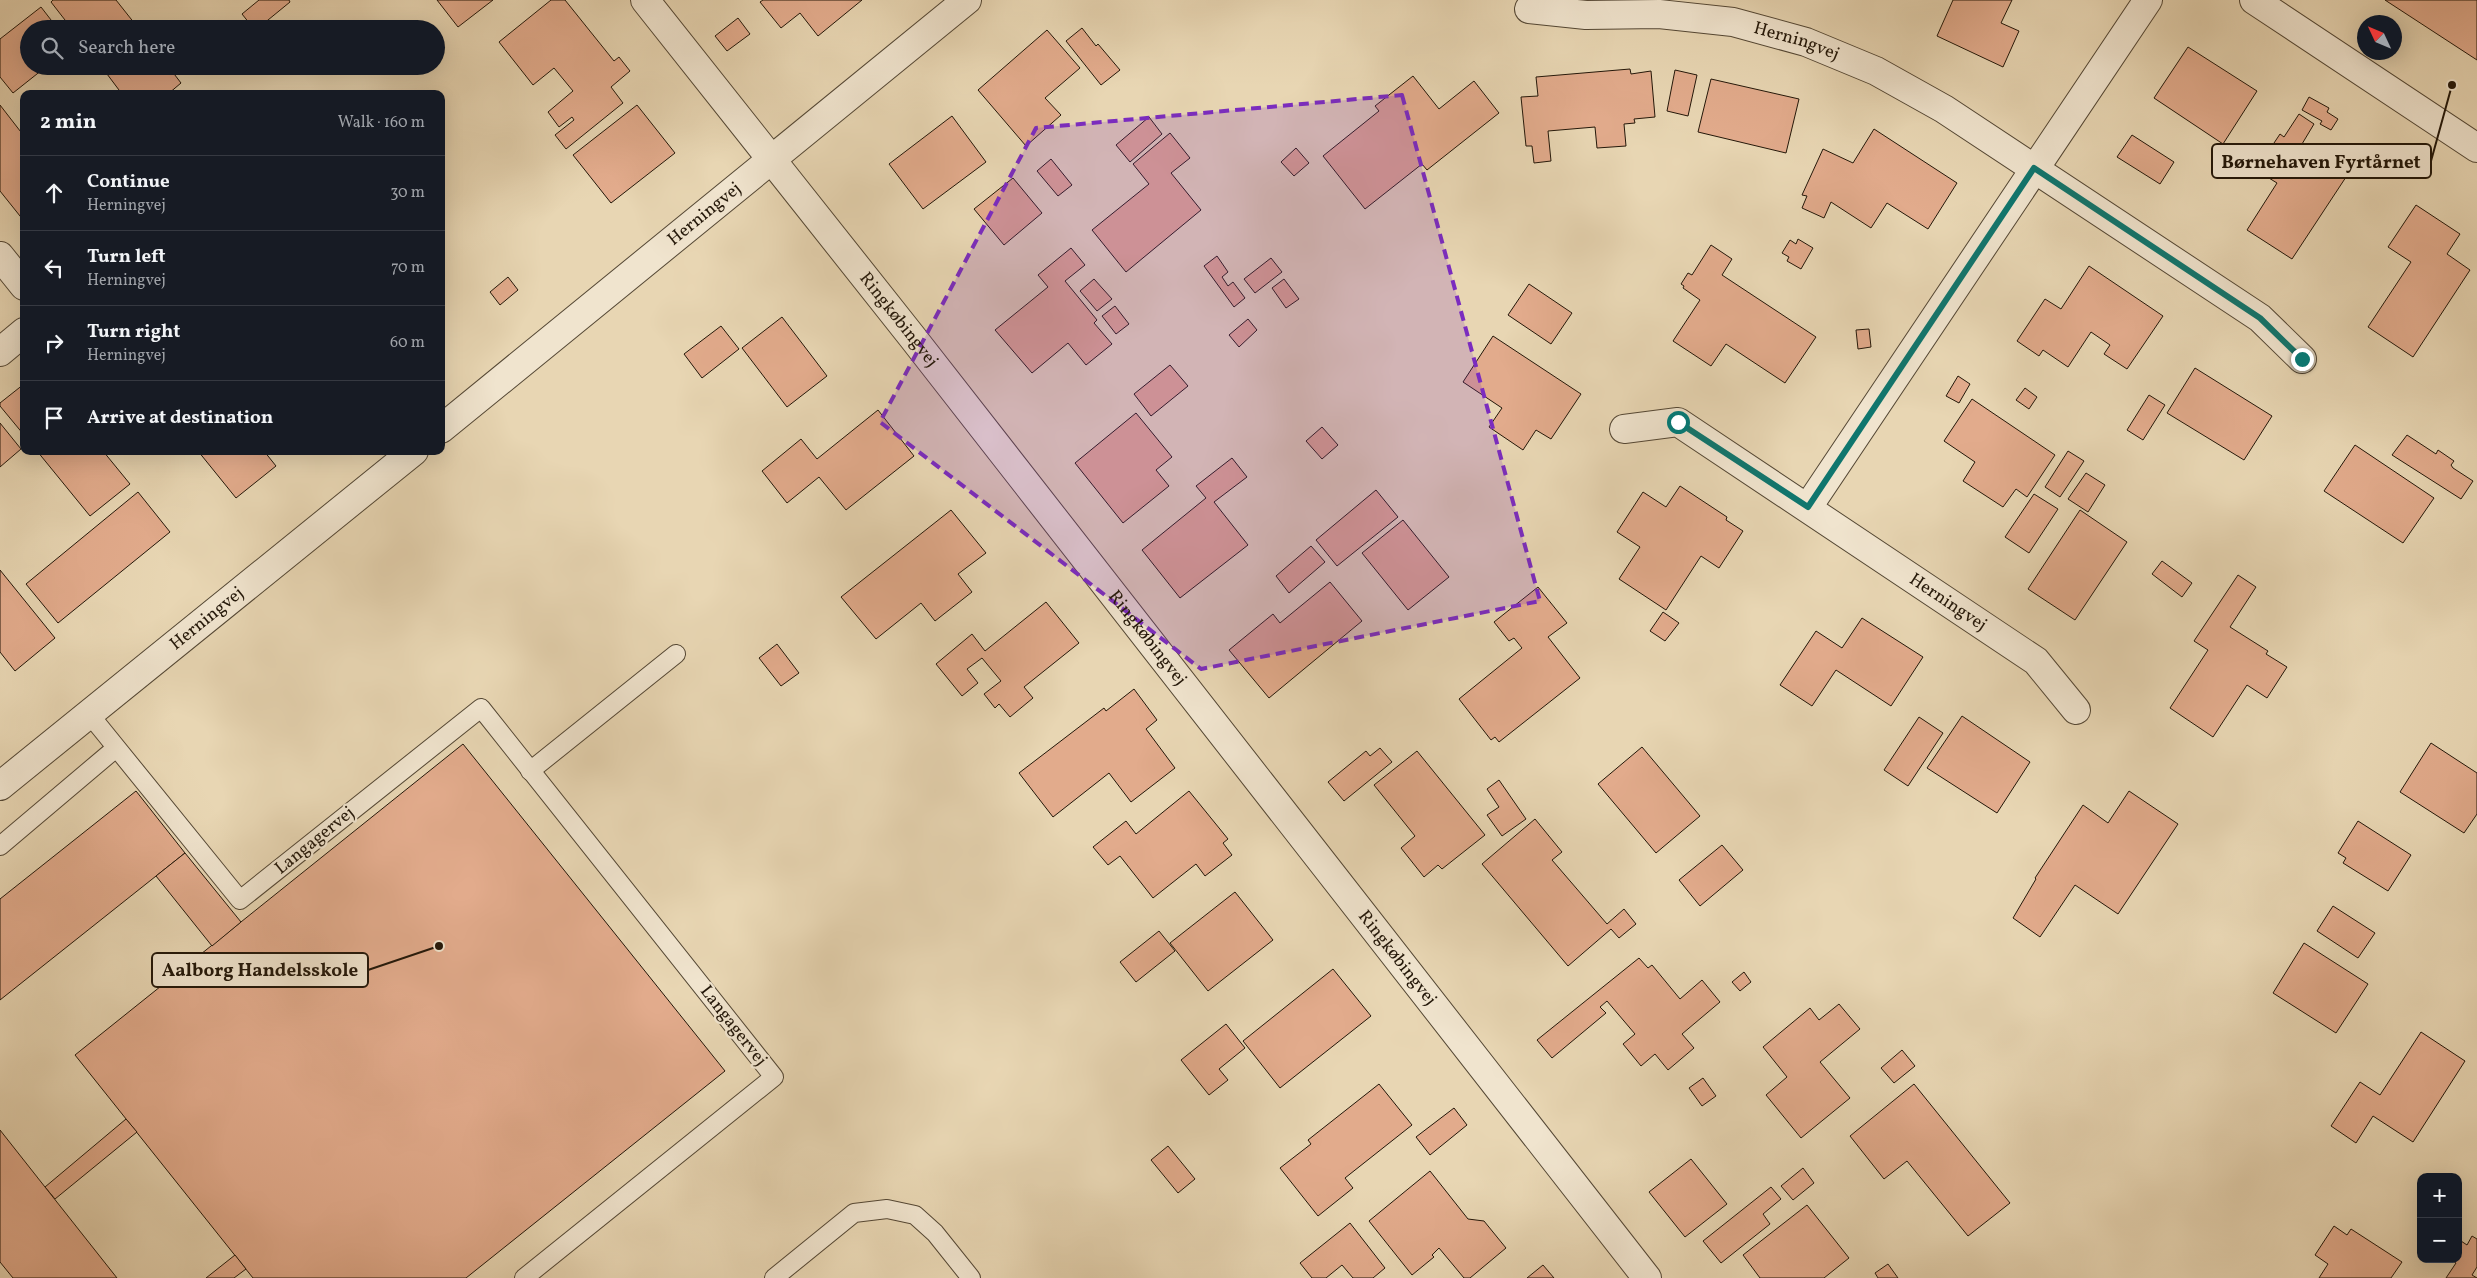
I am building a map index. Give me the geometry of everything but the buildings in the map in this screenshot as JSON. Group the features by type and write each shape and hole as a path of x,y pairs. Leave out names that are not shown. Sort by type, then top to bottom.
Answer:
{"street":[{"name":"Ringkøbingvej","path":"645,0 1647,1278"},
{"name":"Herningvej","path":"445,426 967,0"},
{"path":"1808,507 2148,0"},
{"path":"2254,0 2477,148"},
{"name":"Herningvej","path":"1529,9 1586,14 1659,14 1734,22 1806,42 1876,71 1944,109 2260,318 2302,359"},
{"path":"0,256 20,281"},
{"path":"0,352 20,335"},
{"name":"Herningvej","path":"1624,429 1678,422 2036,661 2076,710"},
{"name":"Herningvej","path":"0,786 409,455"}],"lane":[{"path":"530,771 676,654"},
{"name":"Langagervej","path":"90,714 240,900 480,708 774,1077 524,1278"},
{"path":"0,846 116,748"},
{"path":"774,1278 854,1213 887,1209 915,1215 935,1232 971,1278"}],"highlighted area":[{"path":"1402,95 1540,601 1201,669 880,422 1036,128"}],"place":[{"name":"Børnehaven Fyrtårnet","path":"2452,85"},
{"name":"Aalborg Handelsskole","path":"439,946"}],"route":[{"path":"1678,422 1808,507 2034,168 2260,318 2302,359"}]}
